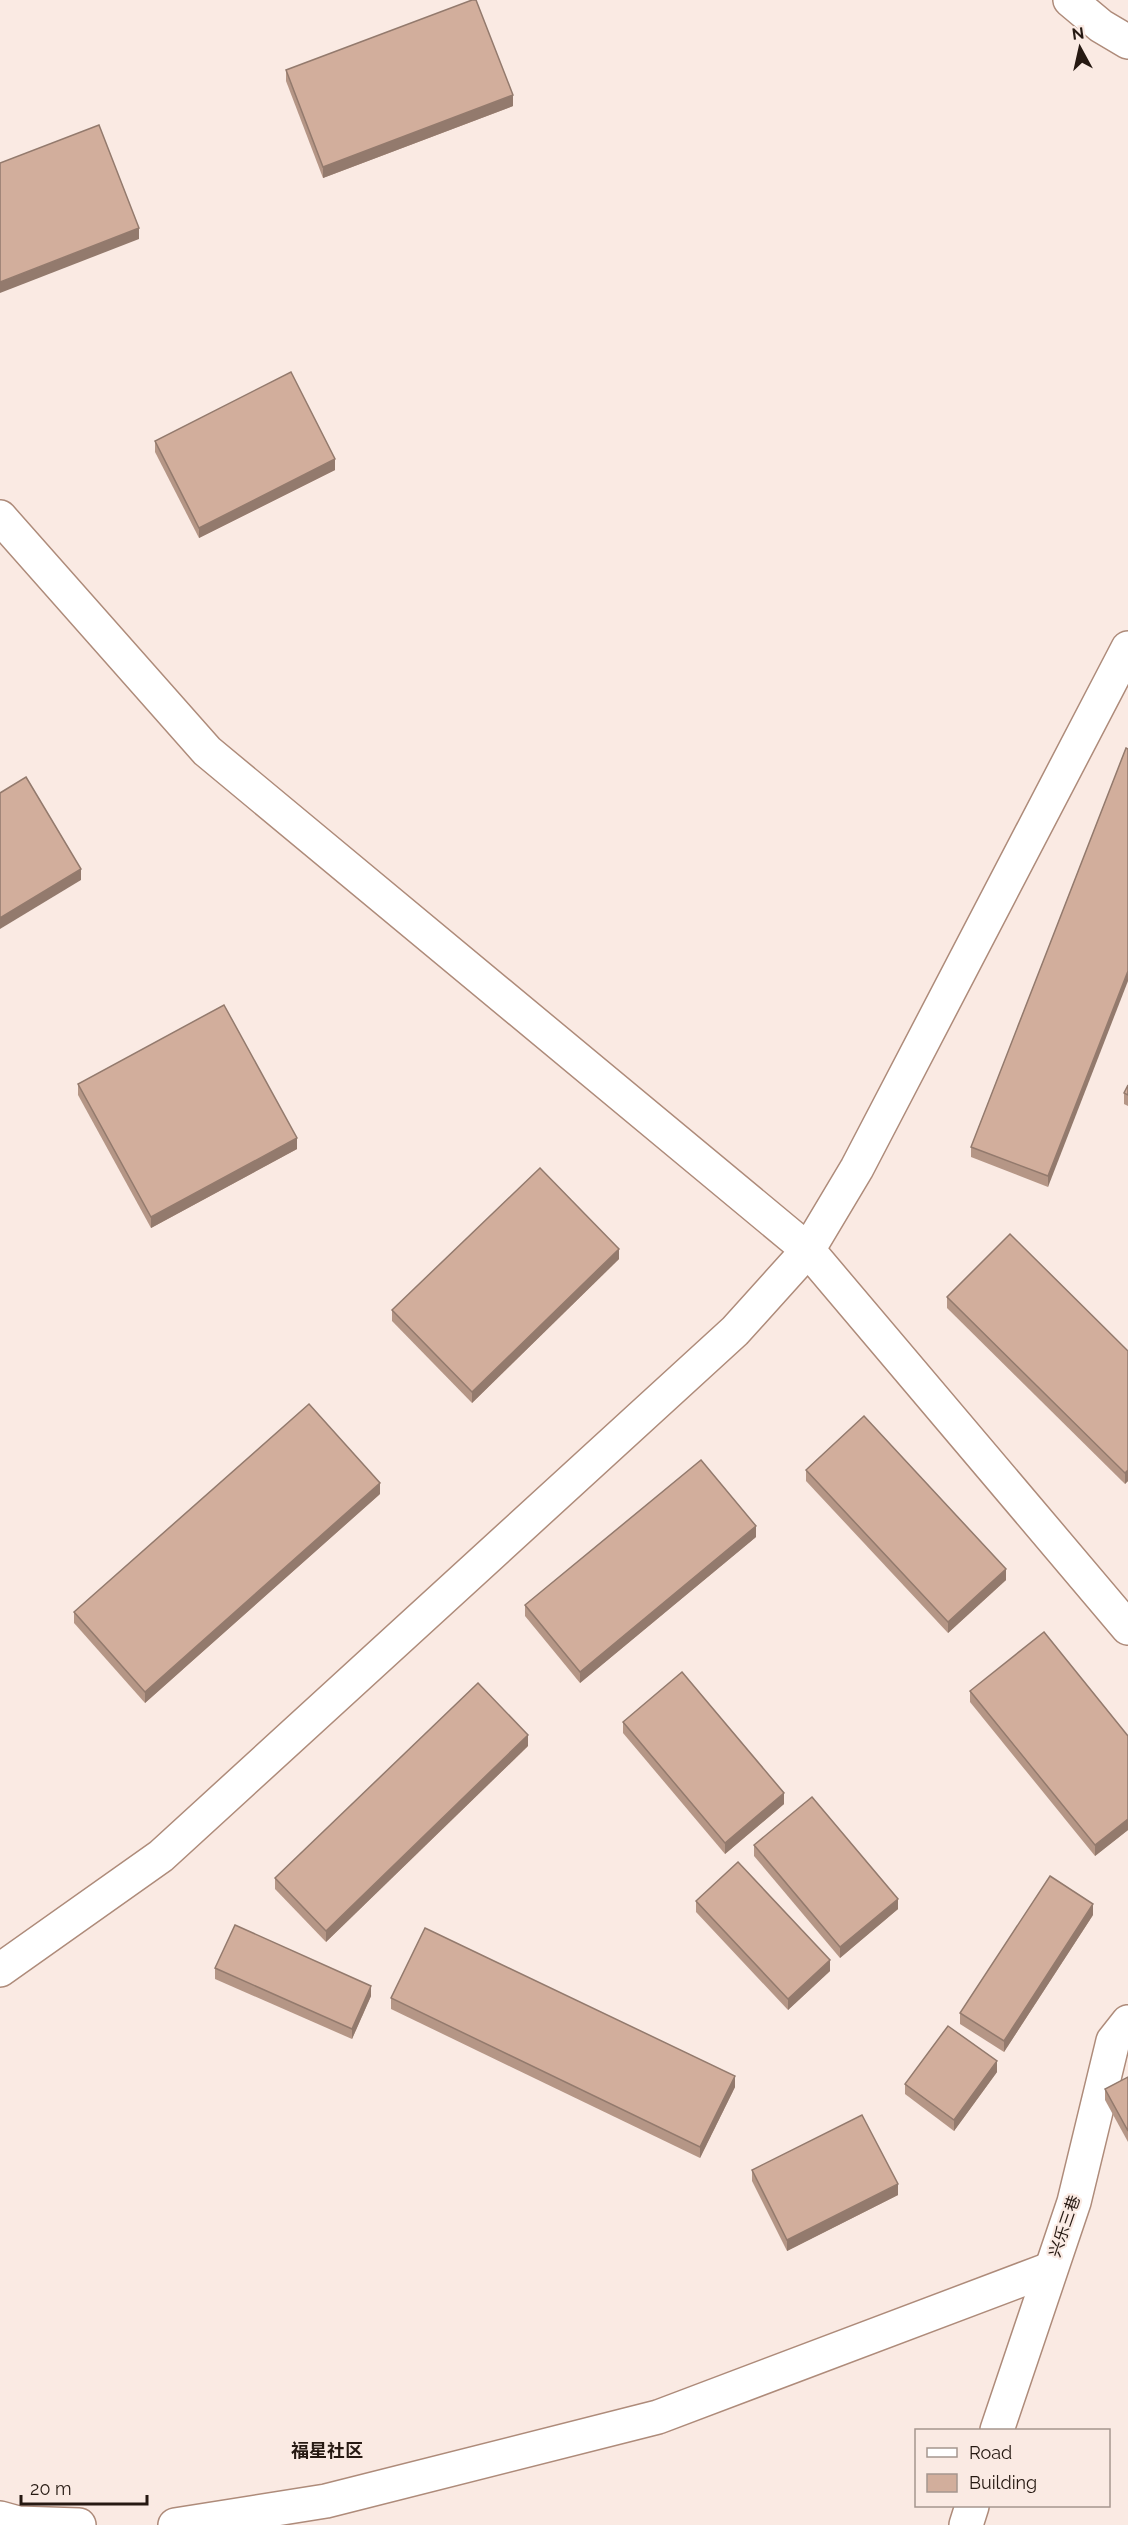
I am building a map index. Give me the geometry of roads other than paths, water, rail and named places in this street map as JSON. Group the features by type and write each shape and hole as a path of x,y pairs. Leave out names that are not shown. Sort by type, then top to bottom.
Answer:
{"street":[{"path":"1070,0 1101,26 1128,42"},
{"path":"0,517 207,751 808,1250 1128,1628"},
{"path":"0,1970 161,1856 735,1331 808,1250 858,1168 1128,648"},
{"name":"兴乐三巷","path":"997,2429 1074,2202 1113,2041 1128,2022"},
{"path":"175,2525 326,2501 658,2417 1050,2269"},
{"path":"966,2525 971,2507"},
{"path":"0,2517 18,2523 79,2525"}],"district":[{"name":"福星社区","path":"327,2451"}]}
